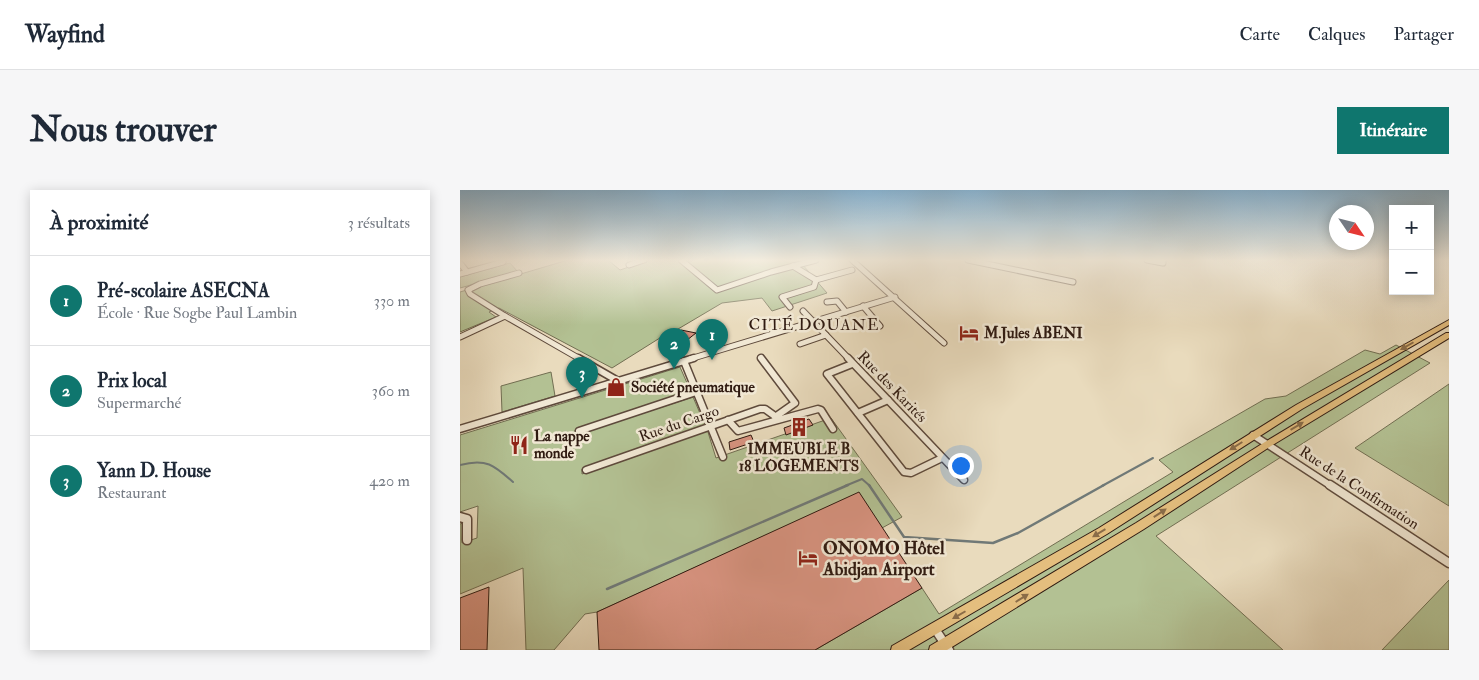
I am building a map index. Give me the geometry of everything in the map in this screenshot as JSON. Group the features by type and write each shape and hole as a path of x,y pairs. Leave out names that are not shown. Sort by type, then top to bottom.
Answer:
{"main road":[{"path":"897,650 1103,531 1309,401 1449,322"},
{"path":"935,650 947,647 1268,444 1449,335"},
{"path":"1309,401 1323,410"}],"street":[{"path":"489,281 468,290 470,294 618,381"},
{"path":"707,281 717,290 744,281"},
{"path":"790,306 782,297 814,287 816,281"},
{"path":"877,281 944,343"},
{"path":"460,430 895,297"},
{"path":"827,302 836,301 846,312"},
{"path":"863,306 880,326"},
{"name":"Rue des Karités","path":"803,311 964,480"},
{"path":"460,337 506,316"},
{"path":"800,344 826,335"},
{"path":"761,358 795,403 777,418"},
{"path":"684,361 723,457"},
{"path":"852,364 827,374 904,472 911,473 942,458"},
{"path":"579,431 696,392"},
{"path":"858,413 888,400"},
{"name":"Rue du Cargo","path":"586,470 763,408 777,418"},
{"path":"728,420 738,431 777,418 818,408 822,410 833,430"},
{"name":"Rue de la Confirmation","path":"1253,435 1449,563"},
{"path":"460,517 466,519 467,540"},
{"path":"935,629 947,647"}],"green space":[{"path":"460,281 484,281 460,288"},
{"path":"496,281 817,281 827,293 772,311 762,298 722,303 673,332 671,331 612,368 499,308 489,312 496,317 460,332 460,292"},
{"path":"1396,345 1430,363 1156,536 1283,650 815,650 922,588 939,614 1173,472 1159,460 1265,399 1286,396 1365,350 1380,354"},
{"path":"680,367 691,392 575,430 576,435 693,397 705,425 582,469 582,474 707,429 716,458 831,418 902,517 882,528 859,493 597,612 585,614 554,650 526,650 523,568 460,594 460,524 463,523 462,543 477,538 478,506 460,512 460,435"},
{"path":"551,372 555,396 502,412 501,386"},
{"path":"1449,384 1449,506 1355,448"},
{"path":"1449,580 1449,650 1382,650"}],"building":[{"path":"681,330 696,333 682,344 667,341"},
{"name":"IMMEUBLE B 18 LOGEMENTS","path":"809,419 813,425 786,435 784,428"},
{"path":"751,435 754,442 730,450 729,442"},
{"name":"ONOMO Hôtel Abidjan Airport","path":"859,492 922,588 815,650 599,650 597,612"},
{"path":"489,587 487,650 460,650 460,598"}],"waterway":[{"path":"1102,486 1153,458"},
{"path":"460,465 477,462 489,464 513,482"},
{"path":"845,486 862,479 869,485"},
{"path":"607,589 848,485"},
{"path":"869,485 904,537 993,543 1018,533 1104,485"}],"place":[{"name":"M.Jules ABENI","path":"969,333"},
{"name":"Pré-scolaire ASECNA","path":"712,360"},
{"name":"Prix local","path":"674,369"},
{"name":"Société pneumatique","path":"616,387"},
{"name":"Yann D. House","path":"582,398"},
{"name":"IMMEUBLE B 18 LOGEMENTS","path":"799,427"},
{"name":"La nappe monde","path":"519,445"},
{"name":"ONOMO Hôtel Abidjan Airport","path":"808,558"}],"district":[{"name":"CITÉ DOUANE","path":"814,325"}]}
